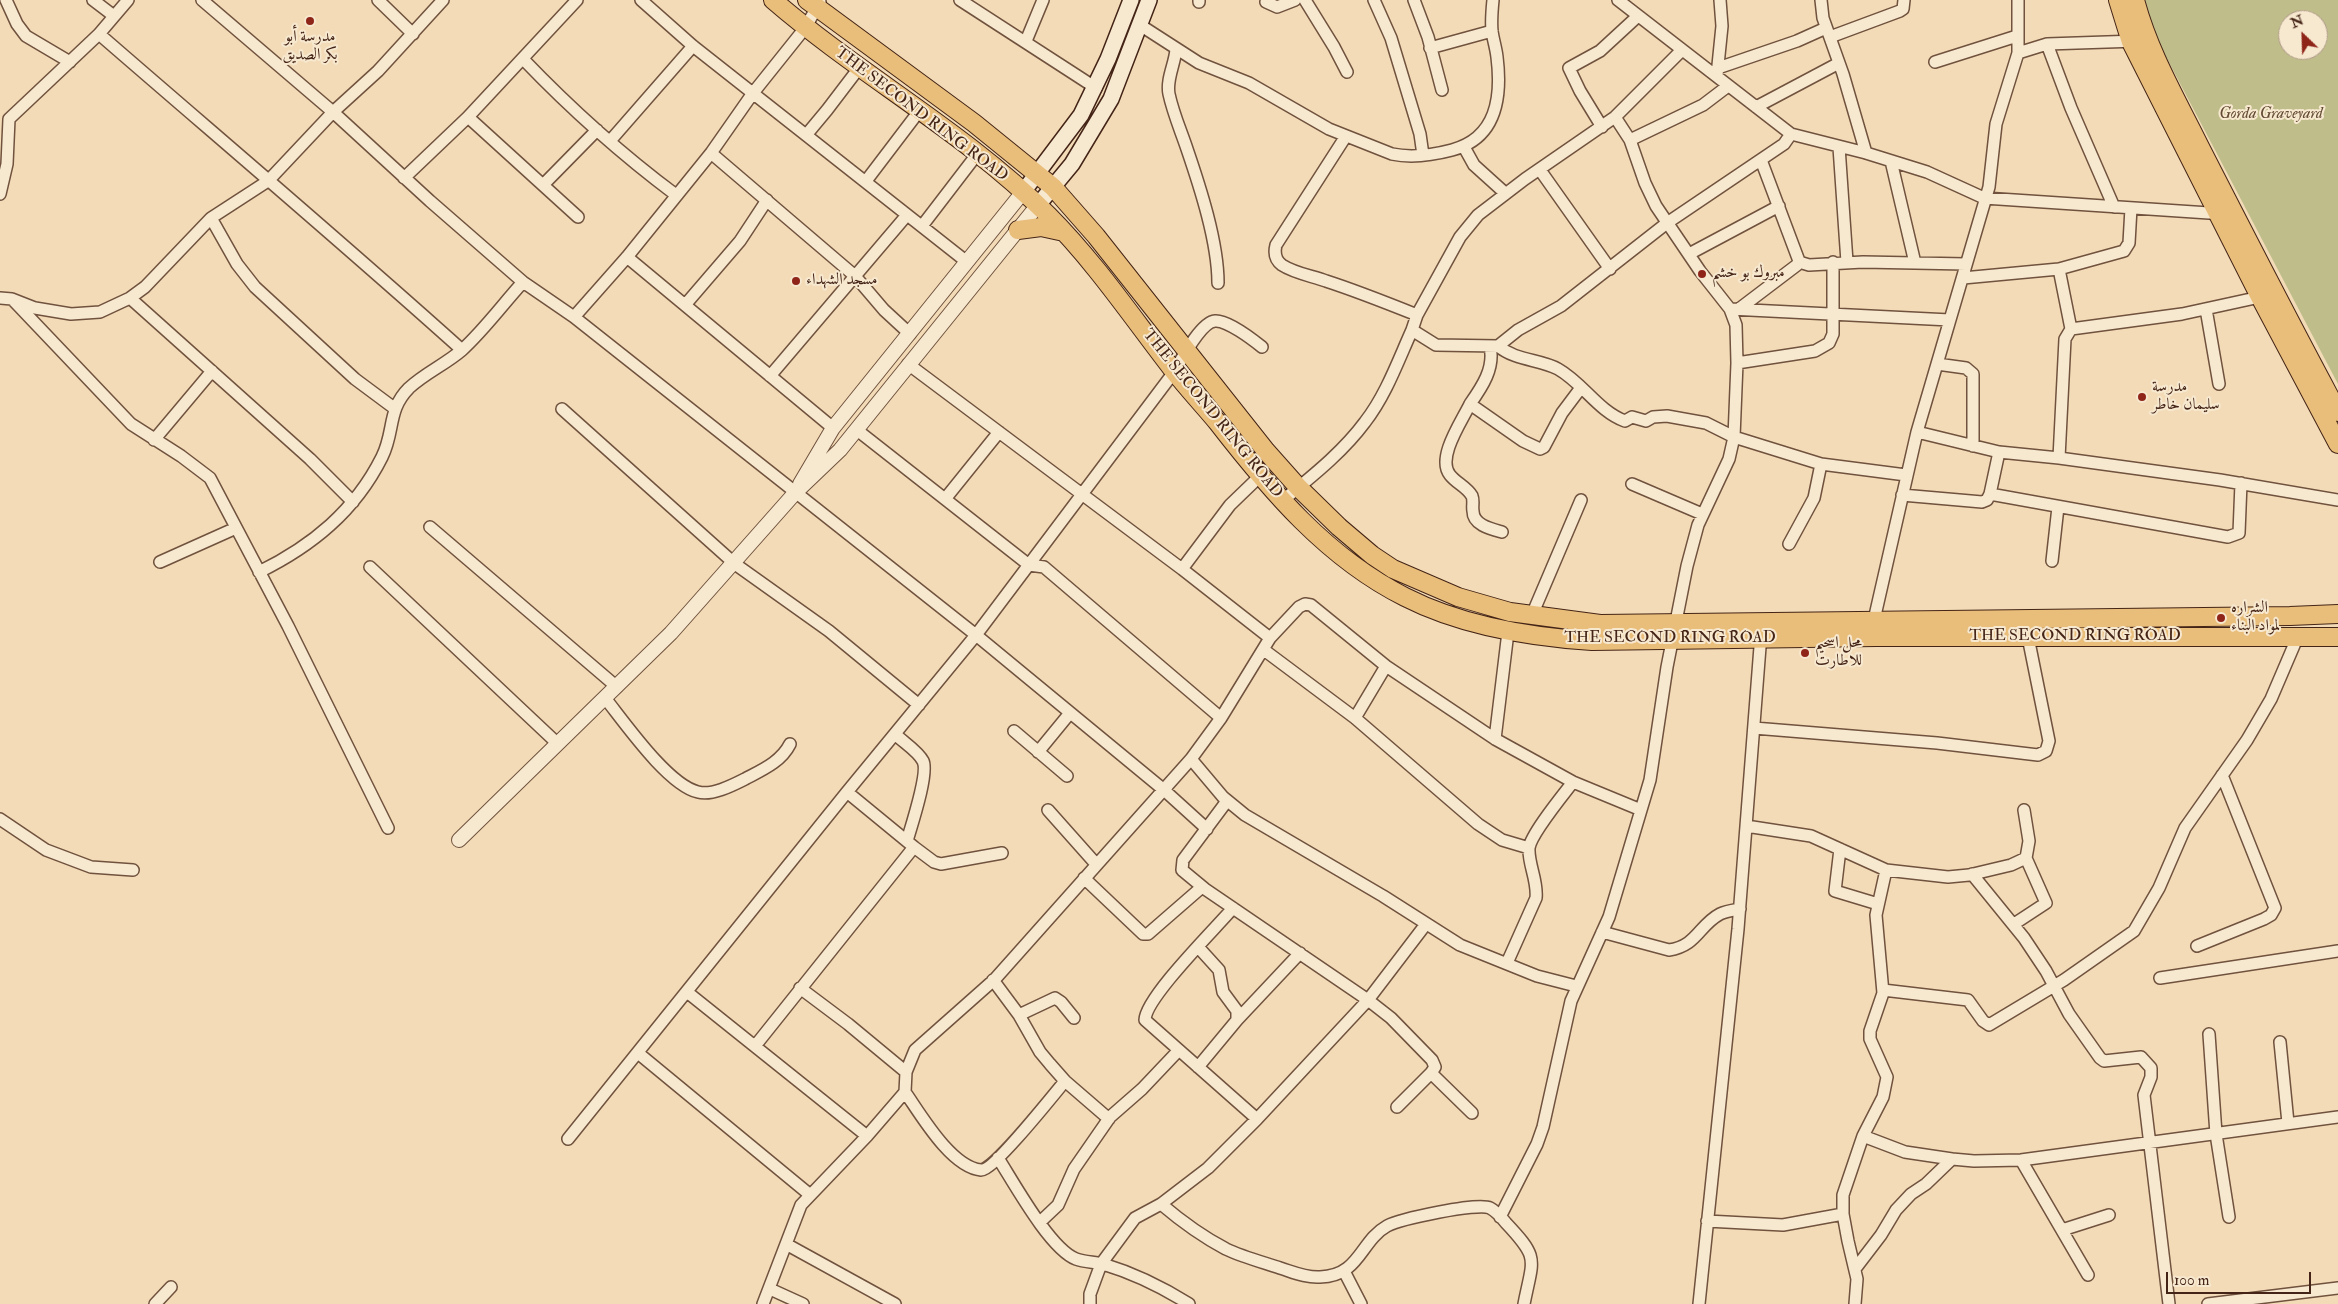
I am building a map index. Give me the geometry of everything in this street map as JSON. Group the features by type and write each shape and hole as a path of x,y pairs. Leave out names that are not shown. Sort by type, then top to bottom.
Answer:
{"main road":[{"name":"THE SECOND RING ROAD","path":"773,0 805,28 978,153 1038,205 1107,281 1174,372 1259,477 1326,543 1376,580 1406,598 1439,611 1508,632 1592,641 2028,637 2338,637"},
{"path":"1023,192 1081,115 1096,88 1131,0"},
{"path":"1038,205 1091,136 1111,99 1149,0"},
{"path":"2118,0 2227,214 2338,412"},
{"path":"2135,0 2139,41"},
{"name":"THE SECOND RING ROAD","path":"815,3 1053,187 1096,236 1188,350 1266,451 1298,487 1339,528 1372,555 1393,569 1458,597 1510,612 1600,624 2338,614"},
{"path":"2227,214 2260,297 2338,444"},
{"path":"1018,230 1041,227 1064,232"}],"street":[{"path":"6,0 16,24 26,36 70,62"},
{"path":"93,0 114,16"},
{"path":"0,194 8,156 4,117 70,62 100,34 128,0"},
{"path":"202,0 333,112 404,178 523,282 574,317 976,635 1164,790 1207,829"},
{"path":"378,0 413,34"},
{"path":"6,298 35,308 71,314 100,312 130,298 145,287 211,218 268,181 333,112 378,71 444,0"},
{"path":"404,178 468,116 578,0"},
{"path":"641,0 693,46 967,262"},
{"path":"960,0 1096,88"},
{"path":"1026,41 1043,0"},
{"path":"1265,1 1277,7 1295,0"},
{"path":"1305,0 1347,72"},
{"path":"1374,0 1391,38 1420,134 1423,155"},
{"path":"1414,0 1442,90"},
{"path":"1140,25 1199,63 1262,90 1328,129 1392,154 1402,156 1423,155 1464,147 1477,139 1486,129 1496,109 1498,70 1492,31 1492,0"},
{"path":"1618,0 1682,50 1717,72 1728,86 1791,134 1866,153 1927,172 1984,198 2227,214"},
{"path":"1717,72 1722,26 1720,0"},
{"path":"1820,0 1820,7 1866,153"},
{"path":"1717,72 1797,41 1900,11 1903,9 1904,0"},
{"path":"1874,620 1917,432 1991,174 1996,124 2018,53 2016,1"},
{"path":"574,317 627,257 711,154 753,93 805,28 815,3"},
{"path":"1602,127 1580,91 1569,68 1600,51 1638,16"},
{"path":"1430,48 1492,31"},
{"path":"100,34 268,181 331,233 462,350"},
{"path":"1935,62 2018,36"},
{"path":"2018,53 2047,44 2139,41"},
{"path":"2047,44 2071,108 2114,207"},
{"path":"610,141 693,46"},
{"path":"1176,49 1175,62 1169,81 1169,93 1177,124 1200,190 1218,266 1218,283"},
{"path":"1282,501 1345,446 1366,421 1392,374 1417,315 1460,237 1478,215 1505,193 1615,117 1682,50"},
{"path":"523,59 596,130 640,168 676,195"},
{"path":"1756,107 1839,63"},
{"path":"806,134 834,103 859,68"},
{"path":"1630,140 1703,106 1728,86"},
{"path":"866,181 920,110"},
{"path":"468,116 578,217"},
{"path":"1500,1216 1537,1144 1543,1127 1576,986 1609,917 1641,810 1653,760 1666,667 1687,566 1702,514 1729,459 1734,437 1737,363 1734,309 1689,254 1656,206 1645,183 1630,140 1615,117"},
{"path":"543,185 596,130"},
{"path":"1502,532 1487,528 1476,521 1473,513 1473,502 1469,492 1448,473 1446,467 1447,452 1470,404 1483,386 1492,360 1494,346 1561,306 1667,223 1784,144 1791,134"},
{"path":"1346,136 1276,245 1274,252 1276,258 1281,264 1295,271 1368,295 1417,315"},
{"path":"1464,147 1474,165 1505,193"},
{"path":"1839,147 1847,262"},
{"path":"922,226 978,153"},
{"path":"711,154 855,276 884,310 910,334"},
{"path":"1761,160 1800,259 1799,262"},
{"path":"1891,161 1915,263"},
{"path":"1540,170 1610,269"},
{"path":"795,493 811,462 833,428 1023,192"},
{"path":"685,305 740,241 767,200"},
{"path":"459,840 671,633 735,564 795,493 829,461 857,430 908,364 1038,205"},
{"path":"1689,254 1779,206"},
{"path":"1962,278 2059,269 2124,251 2129,243 2131,208"},
{"path":"770,376 907,215"},
{"path":"211,218 237,264 255,288 355,379 394,408"},
{"path":"627,257 833,428"},
{"path":"1799,262 1809,265 1833,262 1966,264"},
{"path":"1734,309 1799,262"},
{"path":"1737,363 1763,360 1823,348 1831,339 1834,314 1833,262"},
{"path":"2059,269 2071,329 2065,339 2059,458"},
{"path":"259,572 288,558 312,542 353,502 382,458 390,436 394,408 410,388 462,350 523,282"},
{"path":"2071,329 2206,309 2260,297"},
{"path":"6,298 131,424 181,456 210,478 388,828"},
{"path":"130,298 310,458 353,502"},
{"path":"1734,309 1950,320"},
{"path":"2206,309 2219,384"},
{"path":"568,1139 976,635 1174,372 1203,328 1216,321 1224,322 1262,347"},
{"path":"1412,330 1436,345 1494,346 1515,356 1559,370 1600,405 1625,421 1632,417 1646,420 1653,417 1667,416 1706,424 1734,437 1821,464 1906,476"},
{"path":"908,364 1182,569 1270,638"},
{"path":"1937,364 1966,368 1973,374 1973,446"},
{"path":"154,440 212,371"},
{"path":"1470,404 1523,441 1540,449 1544,447 1562,413 1580,388"},
{"path":"562,409 735,564 829,631 919,705"},
{"path":"857,430 1029,565 1044,567 1221,718"},
{"path":"945,499 999,432"},
{"path":"1917,432 1999,452 2059,458 2241,483 2338,500"},
{"path":"1902,494 1982,502 1988,500 1999,452"},
{"path":"1789,544 1814,498 1821,464"},
{"path":"1182,569 1230,505 1259,477"},
{"path":"1990,494 2228,537 2238,533 2241,483"},
{"path":"1632,484 1702,514"},
{"path":"1532,616 1581,500"},
{"path":"2052,561 2058,507"},
{"path":"430,527 617,686"},
{"path":"160,562 236,528"},
{"path":"370,567 558,744"},
{"path":"763,1304 801,1205 809,1194 867,1136 905,1092 906,1072 915,1050 993,980 1191,759 1221,718 1270,638 1299,607 1305,604 1311,605 1386,666 1495,739 1573,782 1641,810"},
{"path":"1698,1304 1740,909 1762,621"},
{"path":"1495,739 1508,632"},
{"path":"1884,990 1968,1000 1983,1021 1989,1025 2054,986 2134,931 2160,888 2185,828 2247,740 2271,699 2298,636"},
{"path":"1754,728 1937,743 2038,755 2046,751 2049,741 2028,637"},
{"path":"1264,650 1355,718 1478,824 1502,840 1529,848"},
{"path":"1355,718 1386,666"},
{"path":"605,698 647,751 680,782 699,793 710,793 758,773 785,753 790,744"},
{"path":"1038,752 1070,713"},
{"path":"1014,731 1068,776"},
{"path":"755,1046 911,844 924,765 922,759 895,734"},
{"path":"1191,759 1227,801 1244,815 1383,896 1460,945 1537,976 1576,986"},
{"path":"2197,946 2271,915 2275,908 2222,775"},
{"path":"1507,963 1536,898 1537,890 1529,848 1534,836 1573,782"},
{"path":"847,792 934,862 941,864 1002,853"},
{"path":"1227,801 1181,865 1185,874 1368,1000 1391,1018 1432,1060 1435,1067 1431,1074 1397,1107"},
{"path":"1048,810 1096,864"},
{"path":"2014,924 2046,903 2026,858 2029,841 2024,810"},
{"path":"0,818 46,850 91,867 133,870"},
{"path":"1746,826 1812,836 1886,870 1948,877 1972,874 2011,865 2026,858"},
{"path":"1840,849 1835,891 1878,904"},
{"path":"1855,1304 1858,1279 1843,1214 1843,1195 1863,1136 1883,1097 1887,1077 1870,1039 1870,1031 1884,990 1878,951 1876,915 1886,870"},
{"path":"1972,874 2014,924 2054,986 2069,1014 2100,1058 2104,1060 2141,1057 2147,1061 2151,1068 2151,1077 2144,1095 2169,1304"},
{"path":"1084,878 1143,934 1148,934 1202,886"},
{"path":"1233,908 1156,995 1145,1016 1147,1023 1257,1119"},
{"path":"1602,932 1669,950 1679,949 1696,938 1720,914 1740,909"},
{"path":"1090,1304 1090,1294 1102,1264 1136,1218 1161,1204 1208,1168 1257,1119 1368,1000 1426,924"},
{"path":"1199,948 1219,970 1223,992 1237,1011 1237,1020"},
{"path":"2160,978 2338,951"},
{"path":"1198,1067 1237,1020 1300,953"},
{"path":"993,980 1019,1015 1040,1052 1065,1081 1109,1119"},
{"path":"800,988 906,1072"},
{"path":"687,992 867,1136"},
{"path":"1019,1015 1055,998 1061,1002 1074,1018"},
{"path":"2209,1034 2216,1134 2229,1218"},
{"path":"2280,1042 2288,1123"},
{"path":"1040,1222 1058,1205 1074,1168 1109,1119 1142,1089 1179,1050"},
{"path":"638,1052 809,1194"},
{"path":"1431,1074 1472,1113"},
{"path":"905,1092 944,1147 956,1158 981,1170 986,1169 998,1158 1065,1081"},
{"path":"1863,1136 1905,1152 1974,1162 2021,1160 2338,1117"},
{"path":"998,1158 1040,1222 1061,1249 1076,1259 1102,1264 1132,1274 1167,1290 1189,1304"},
{"path":"1855,1269 1881,1235 1896,1210 1910,1194 1926,1184 1952,1159"},
{"path":"2021,1160 2088,1275"},
{"path":"1161,1204 1180,1220 1226,1249 1305,1276 1320,1278 1344,1271 1353,1264 1376,1235 1386,1226 1404,1220 1477,1206 1489,1208 1500,1216 1525,1243 1533,1260 1524,1304"},
{"path":"1707,1221 1783,1225 1843,1214"},
{"path":"2062,1230 2109,1214"},
{"path":"786,1244 895,1304"},
{"path":"1344,1271 1362,1304"},
{"path":"155,1304 171,1287"},
{"path":"2208,1304 2338,1288"},
{"path":"770,1289 786,1301 803,1304"}],"green space":[{"name":"Gorda Graveyard","path":"2140,0 2338,0 2338,384 2143,13"}],"place":[{"name":"مدرسة أبو بكر الصديق","path":"310,21"},
{"name":"مبروك بو خشم","path":"1702,274"},
{"name":"مسجد الشهداء","path":"796,281"},
{"name":"مدرسة سليمان خاطر","path":"2142,397"},
{"name":"الشراره لمواد البناء","path":"2221,618"},
{"name":"محل اسحيم للاطارت","path":"1805,653"}]}
